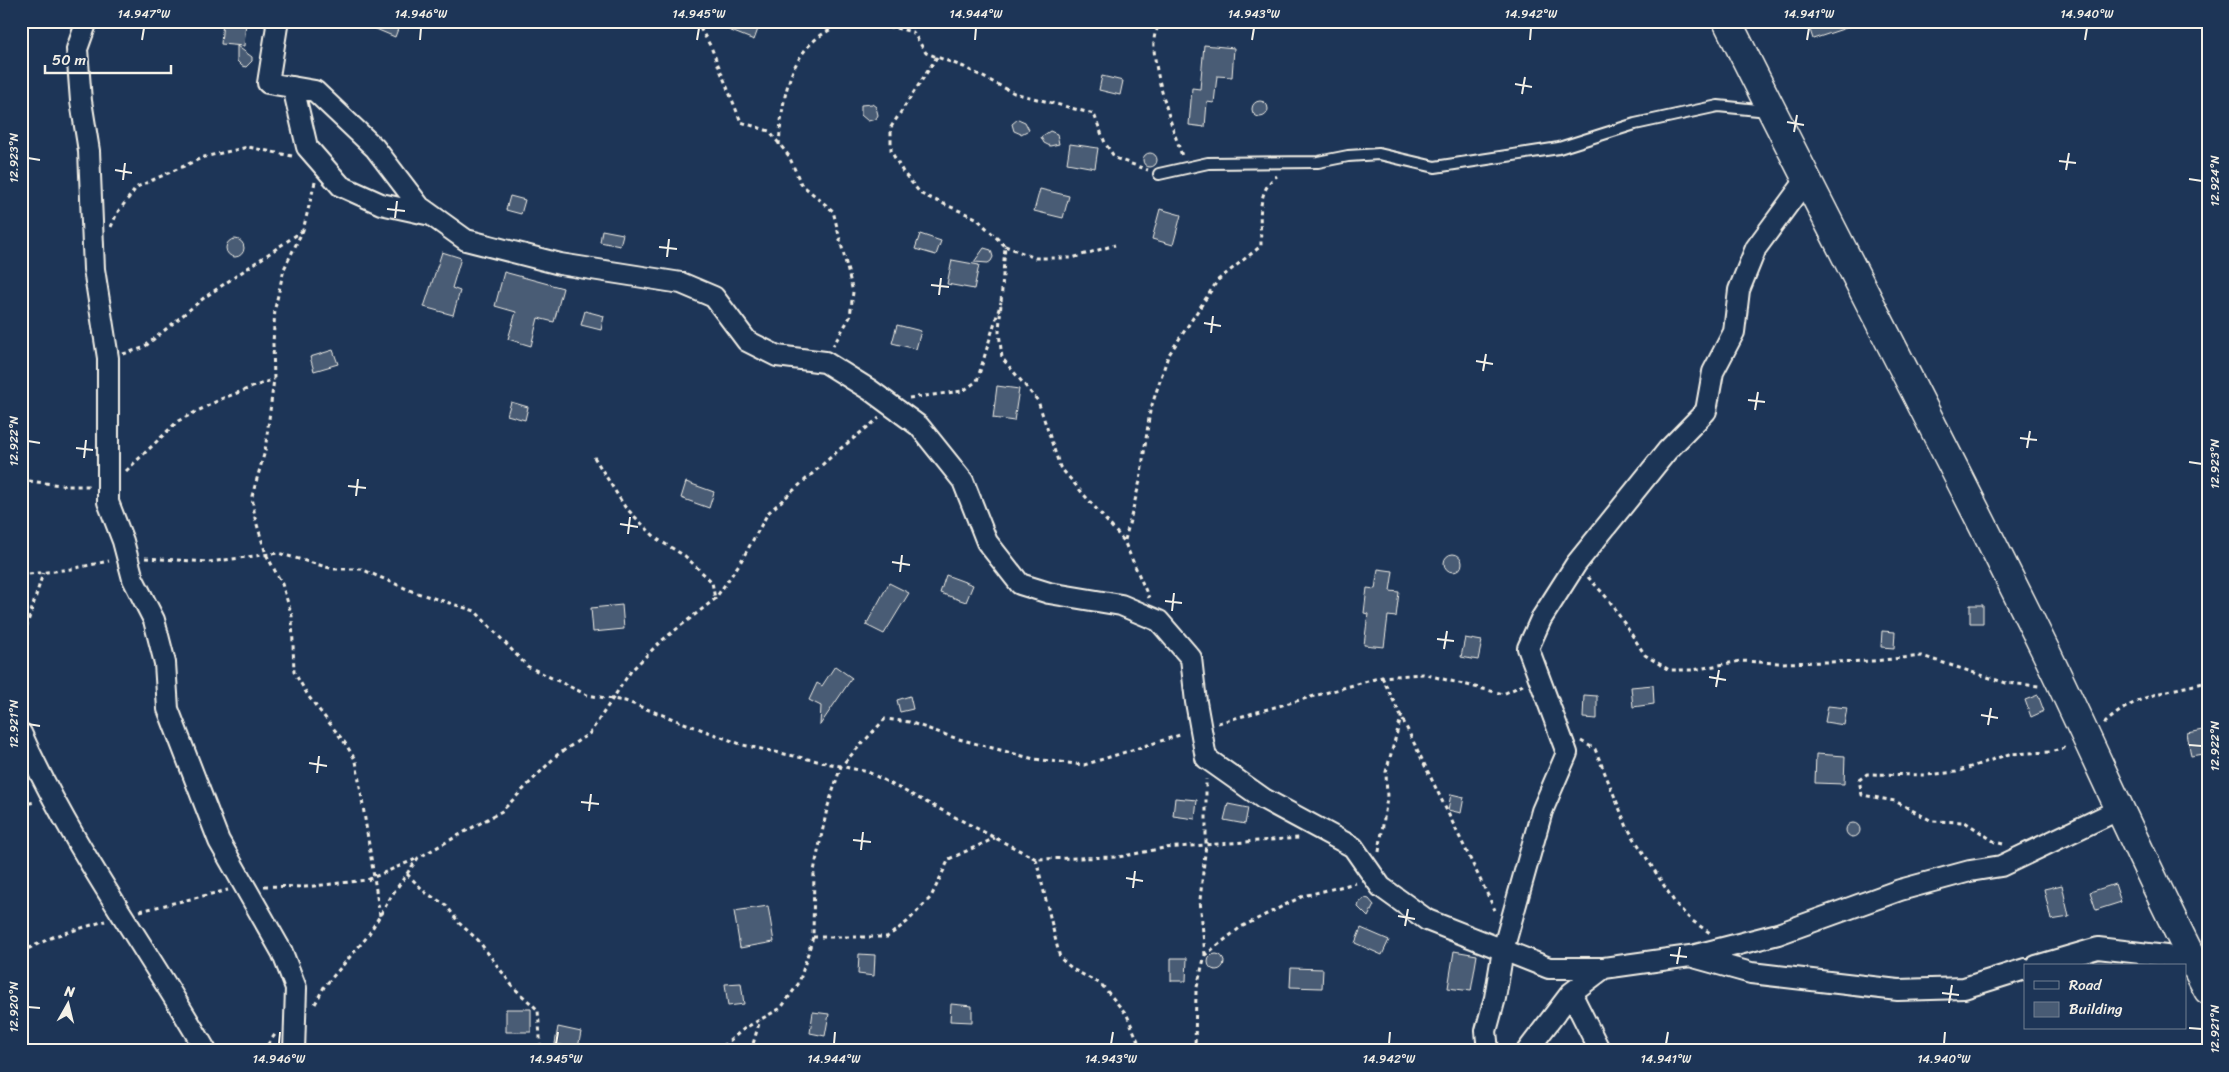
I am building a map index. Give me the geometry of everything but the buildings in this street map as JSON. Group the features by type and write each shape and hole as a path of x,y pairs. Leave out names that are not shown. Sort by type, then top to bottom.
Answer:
{"main road":[{"path":"1727,21 1806,180 1909,377 2063,688 2120,809 2194,975"}],"street":[{"path":"87,21 77,50 81,101 89,151 94,270 108,358 108,502 128,557 133,579 154,620 165,663 168,709 219,841 282,952 296,988 295,1044"},
{"path":"275,21 277,26 268,83 316,91 375,148 420,207 466,240 560,264 680,283 714,298 747,341 777,356 825,362 919,426 963,481 987,542 1020,584 1049,593 1122,605 1159,621 1191,658 1206,758 1264,799 1353,847 1381,887 1427,920 1505,942 1549,968 1604,968 1690,956 1778,934 1900,890 1970,871 2001,866 2120,809"},
{"path":"294,87 307,148 341,186 380,204 432,216"},
{"path":"1488,1051 1486,1032 1495,998 1505,942 1542,811 1567,752 1560,728 1528,648 1541,619 1576,564 1667,451 1706,411 1713,372 1734,332 1739,290 1756,248 1806,180"},
{"path":"21,733 82,850 206,1051"},
{"path":"2043,964 2098,948 2166,956 2178,964"},
{"path":"1690,956 1751,973 1898,990 1964,988 2024,969"},
{"path":"1527,1051 1571,993 1604,968"},
{"path":"1571,993 1600,1051"}],"lane":[{"path":"1159,174 1208,163 1318,162 1348,156 1379,154 1435,167 1559,148 1635,124 1718,106 1772,112"}],"path":[{"path":"696,21 711,47 741,122 769,131 788,156 801,184 833,211 853,292 850,317 825,362"},
{"path":"1163,21 1156,32 1156,62 1167,115 1187,168"},
{"path":"779,144 782,107 792,68 817,37 842,24 884,25 914,32 926,53 964,67 1014,93 1094,114 1105,143 1116,158 1159,174"},
{"path":"937,58 891,127 891,151 903,172 921,194 976,218 1006,246 1035,258 1072,258 1115,245"},
{"path":"110,229 117,213 137,187 204,157 248,147 319,162 303,230 284,269 275,308 274,379 265,450 252,496 255,518 266,554 282,584 292,616 294,672 308,697 345,743 356,761 380,916"},
{"path":"1124,541 1140,481 1150,411 1168,356 1218,280 1261,246 1260,204 1270,181 1298,161"},
{"path":"108,358 143,348 206,297 303,230"},
{"path":"1006,246 1001,302 1000,332 1002,358 1038,401 1060,467 1124,541 1159,621"},
{"path":"21,952 55,936 122,915 245,886 305,887 373,877 418,858 502,811 557,755 590,733 631,671 660,642 715,599 740,563 768,513 840,449 893,407 912,397 962,391 977,381 986,346 1001,302"},
{"path":"21,480 68,486 108,486 178,421 221,399 274,379"},
{"path":"594,457 625,507 657,539 685,556 712,582 715,599"},
{"path":"21,575 71,569 128,557 209,562 278,553 333,569 362,569 414,592 476,611 527,666 587,696 625,701 743,744 868,772 1036,859 1119,857 1164,848 1333,836"},
{"path":"1576,564 1609,600 1645,656 1669,670 1693,670 1740,661 1778,663 1873,661 1922,656 2006,683 2063,688"},
{"path":"21,659 24,638 43,572"},
{"path":"717,1051 745,1028 781,1008 799,983 813,937 814,871 827,809 841,766 885,719 909,722 955,738 1034,759 1084,765 1141,749 1201,728 1382,676 1423,674 1503,694 1539,678"},
{"path":"1382,676 1402,714 1505,942"},
{"path":"2029,852 1995,842 1966,822 1932,820 1895,801 1862,794 1859,780 1867,774 1927,775 1956,772 2009,754 2050,752 2088,740 2118,710 2142,698 2208,682"},
{"path":"1205,955 1241,927 1303,896 1375,878 1387,798 1386,772 1402,714"},
{"path":"1560,728 1595,750 1614,791 1627,827 1675,903 1691,920 1728,947"},
{"path":"1195,1051 1196,991 1205,955 1200,900 1206,844 1206,758"},
{"path":"813,937 888,937 907,922 931,897 949,860 996,838"},
{"path":"295,1044 324,987 367,937 418,858"},
{"path":"1036,859 1060,958 1074,970 1101,984 1126,1015 1142,1051"},
{"path":"407,874 426,893 446,905 459,923 478,940 514,988 538,1010 541,1051"},
{"path":"751,1051 760,1020"}]}
